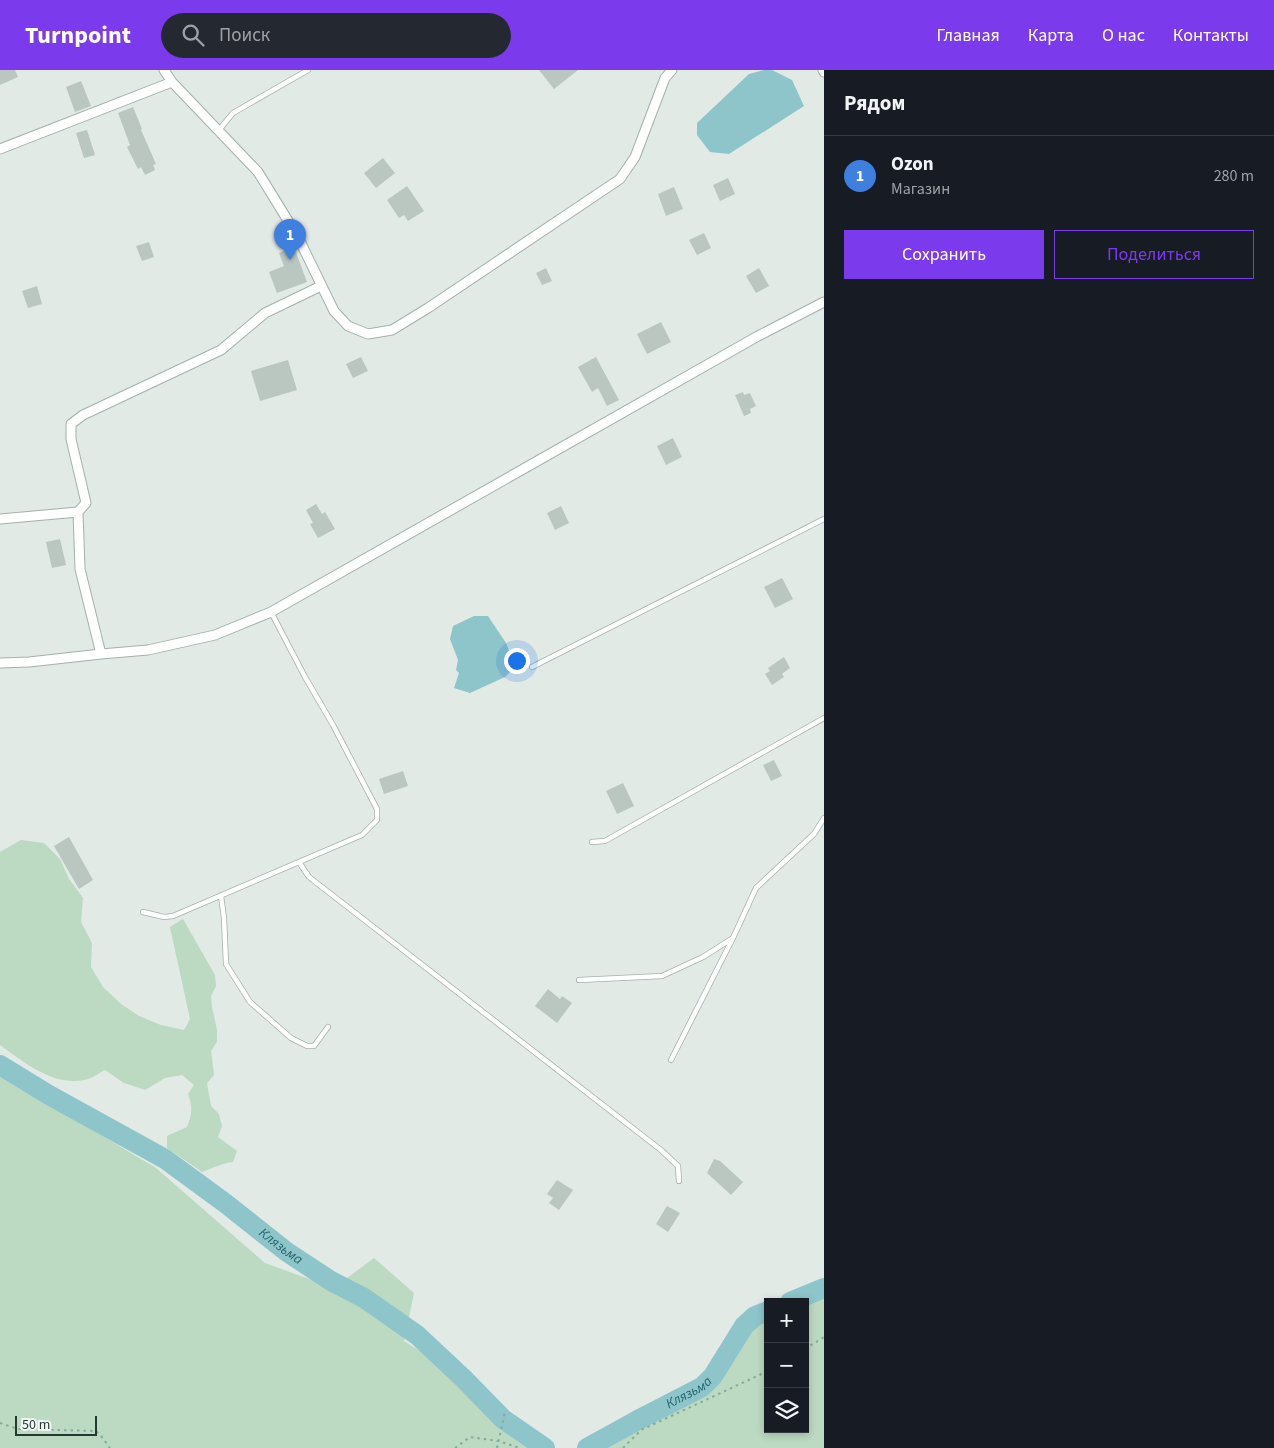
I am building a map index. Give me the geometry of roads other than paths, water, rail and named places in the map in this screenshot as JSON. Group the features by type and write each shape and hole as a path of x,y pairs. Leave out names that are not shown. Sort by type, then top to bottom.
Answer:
{"street":[{"path":"164,70 172,82 258,172 298,237 334,311 348,326 368,334 392,330 399,326 620,179 635,157 665,78 672,70"},
{"path":"0,149 172,82"},
{"path":"101,654 80,568 78,512 86,502 71,439 71,424 83,416 221,350 265,313 321,286"},
{"path":"0,662 29,662 148,650 215,635 271,612 758,336 824,302"},
{"path":"0,519 78,512"}],"lane":[{"path":"219,130 233,112 308,70"},
{"path":"532,667 824,518"},
{"path":"143,912 164,917 173,916 362,836 377,820 377,809 334,725 305,677 271,612"},
{"path":"592,842 605,841 824,718"},
{"path":"671,1060 733,938 756,888 814,834 824,818"},
{"path":"299,862 309,877 661,1150 678,1166 679,1181"},
{"path":"221,896 226,964 250,1002 291,1038 306,1046 314,1046 328,1027"},
{"path":"579,980 662,976 703,958 733,938"}],"water":[{"path":"772,70 792,80 804,106 729,154 710,152 697,135 697,123 749,74"},
{"path":"474,616 488,616 506,643 514,663 511,671 505,677 470,693 454,688 459,673 456,670 458,660 450,639 453,626"}],"waterway":[{"name":"Клязьма","path":"0,1065 49,1095 165,1159 287,1252 331,1281 364,1298 417,1335 503,1419 545,1448"},
{"name":"Клязьма","path":"800,1298 824,1288"},
{"name":"Клязьма","path":"587,1448 702,1387 713,1376 744,1326 755,1316 764,1313"}],"place":[{"name":"Ozon","path":"290,260"}]}
